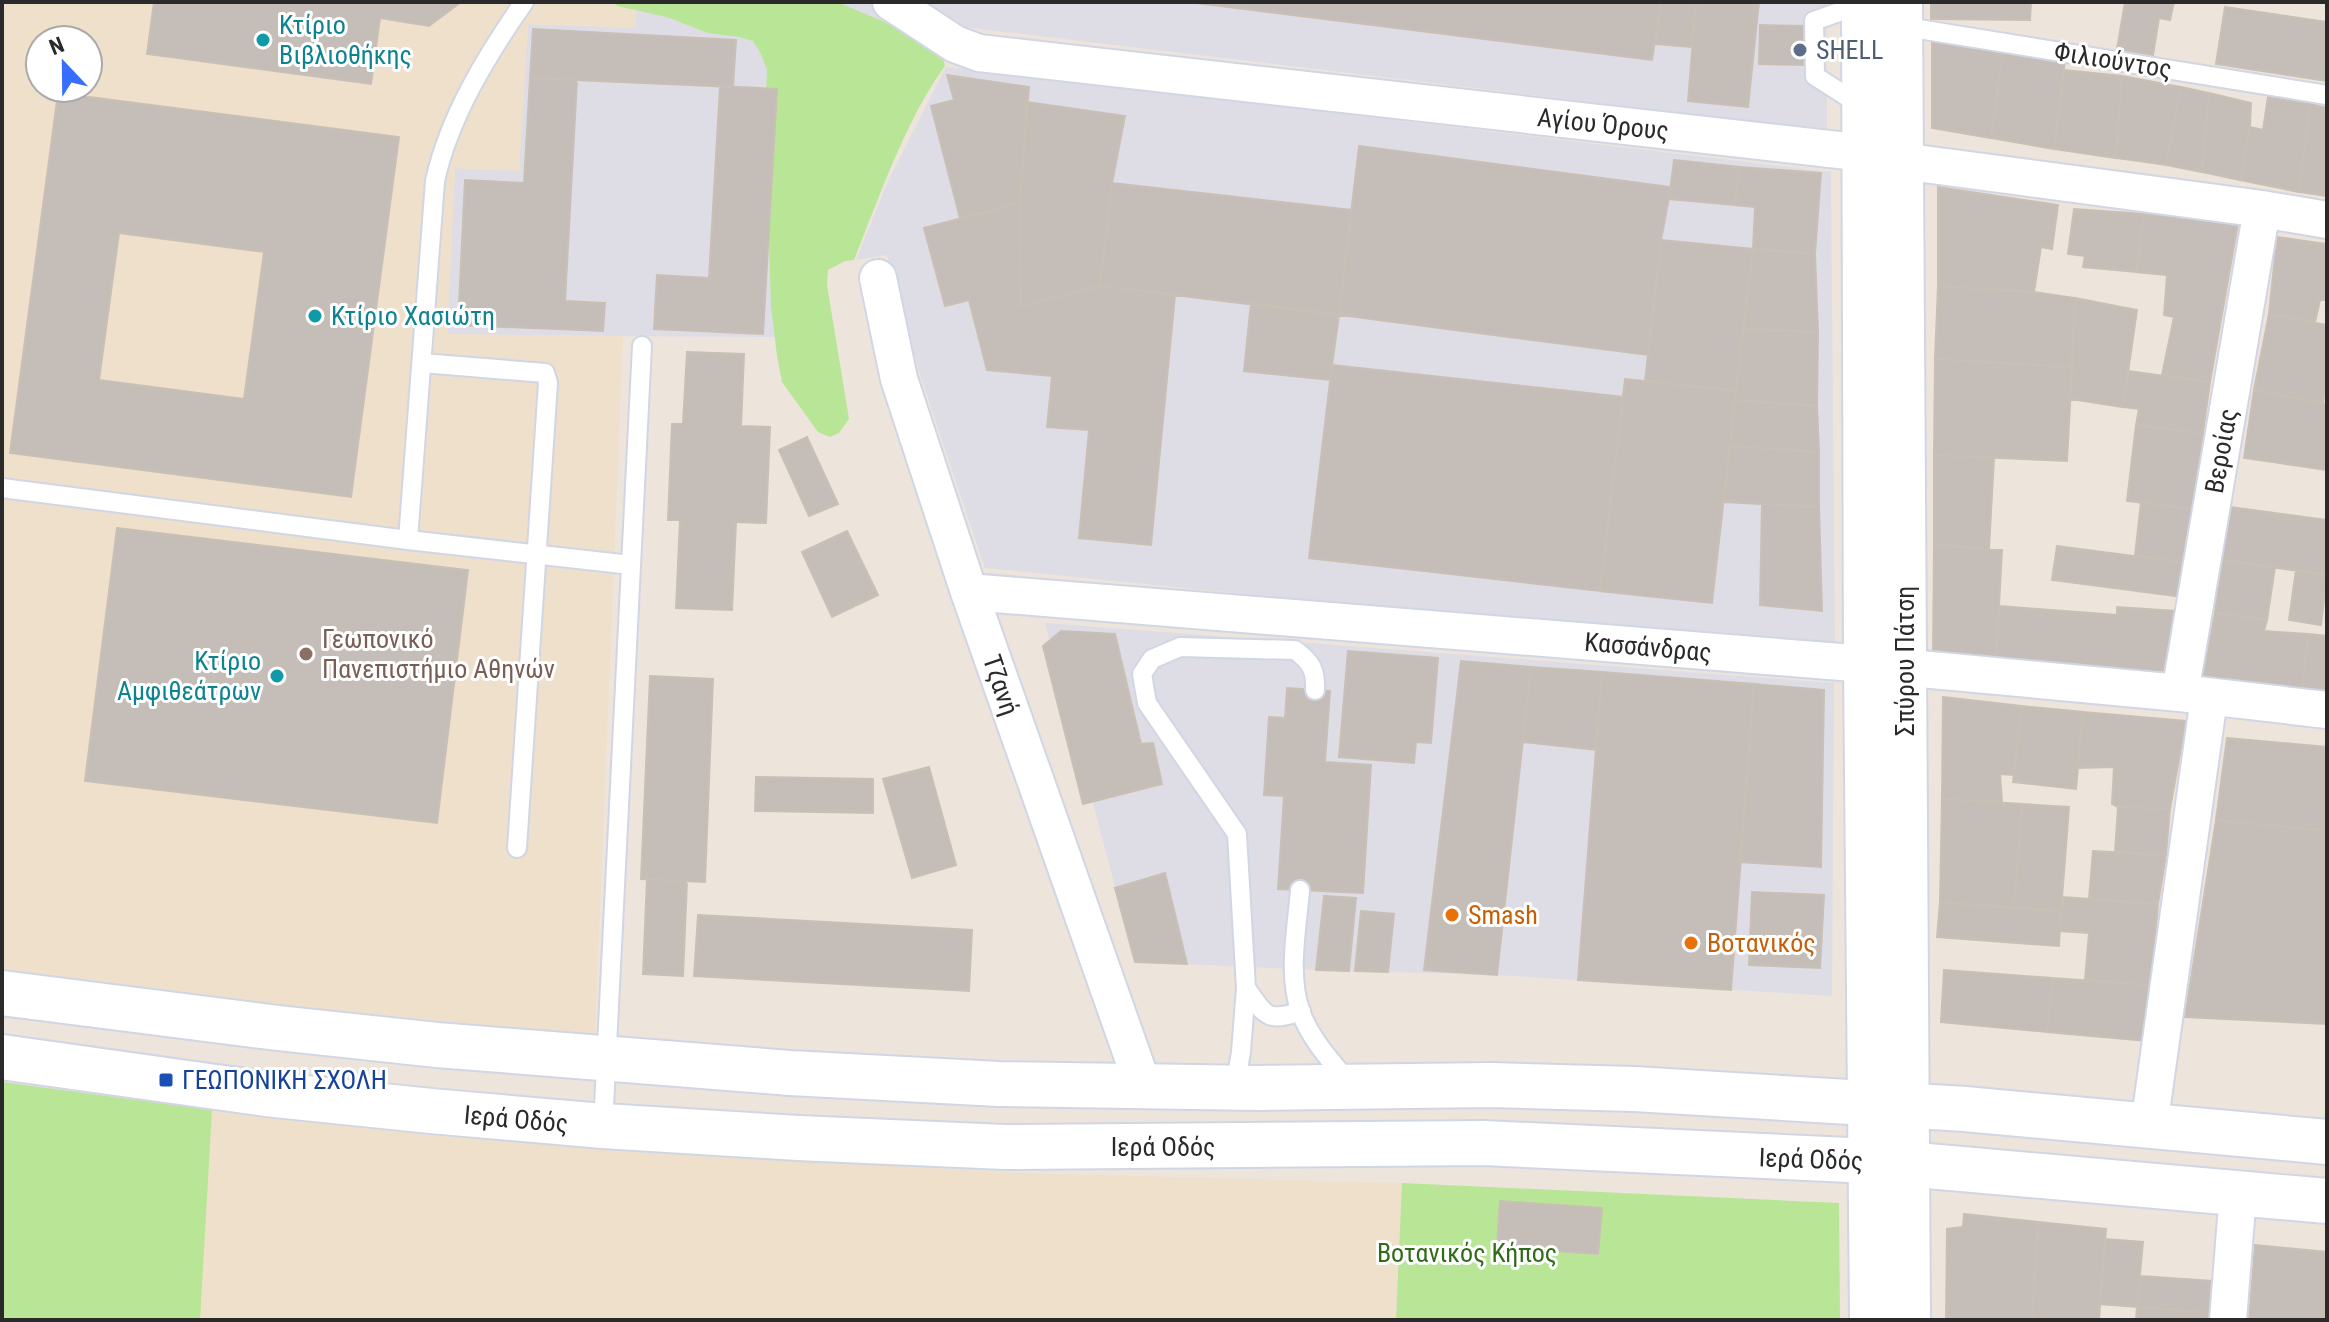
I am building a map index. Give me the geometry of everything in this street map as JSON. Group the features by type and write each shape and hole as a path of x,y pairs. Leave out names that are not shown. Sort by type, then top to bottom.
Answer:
{"main road":[{"name":"Σπύρου Πάτση","path":"1864,2 1864,108 1883,157"},
{"name":"Σπύρου Πάτση","path":"1900,14 1883,157 1885,666 1889,1163 1908,1320"},
{"path":"2,993 437,1045 790,1073 999,1084 1235,1087 1491,1085 1634,1089 1965,1109 2327,1142"},
{"name":"Ιερά Οδός","path":"2,1057 266,1094 603,1126 1005,1147 1484,1143 1889,1163 2327,1201"},
{"name":"Σπύρου Πάτση","path":"1872,1320 1889,1163"}],"street":[{"name":"Αγίου Όρους","path":"891,2 955,44 979,53 1883,157 2327,220"},
{"name":"Βεροίας","path":"2149,1126 2195,695 2262,209"},
{"name":"Τζανή","path":"878,278 899,379 969,592 1143,1086"},
{"name":"Κασσάνδρας","path":"969,592 1885,666 2327,710"},
{"path":"2228,1320 2238,1193"}],"lane":[{"path":"408,540 435,181 452,127 524,2"},
{"name":"Φιλιούντος","path":"1900,14 2327,95"},
{"path":"603,1126 642,346"},
{"path":"422,363 545,373 548,383 517,848"},
{"path":"2,488 631,565"},
{"path":"1235,1087 1246,988 1237,834 1147,703 1142,674 1152,659 1180,647 1295,650 1308,660 1316,674 1315,690"},
{"path":"1300,890 1294,974 1301,1011 1321,1048 1352,1086"},
{"path":"1246,988 1264,1013 1280,1018 1301,1011"}],"shaded area":[{"name":"Γεωπονικό Πανεπιστήμιο Αθηνών","path":"2,2 636,2 635,28 528,24 519,171 455,168 447,334 623,336 595,1036 175,994 2,972"},
{"path":"636,2 1826,2 1827,130 963,27 782,29 779,337 447,335 455,168 519,171 528,24 635,28"},
{"path":"946,67 1831,172 1835,653 985,568 919,371 887,255 856,260 887,183"},
{"path":"1045,623 1834,683 1832,996 1497,975 1135,962"},
{"path":"2,1082 212,1110 609,1149 1019,1173 1402,1183 1396,1320 2,1320"}],"green space":[{"path":"615,2 837,2 913,34 943,59 945,66 906,134 854,260 828,270 827,285 849,419 839,433 830,437 818,432 782,382 771,306 765,114 767,69 760,52 753,41 708,33 667,17 617,6"},
{"path":"2,1082 212,1110 200,1320 2,1320"},
{"name":"Βοτανικός Κήπος","path":"1402,1183 1839,1203 1840,1320 1396,1320"}],"building":[{"name":"Κτίριο Βιβλιοθήκης","path":"154,2 461,2 429,26 380,18 371,84 147,54"},
{"path":"1188,2 1661,2 1652,60"},
{"path":"1661,2 1696,2 1691,47 1656,44"},
{"path":"1696,2 1759,2 1748,107 1688,101"},
{"path":"1931,2 2031,2 2030,20 1931,19"},
{"path":"2125,2 2174,2 2170,20 2159,18 2153,55 2117,49"},
{"path":"2225,7 2327,22 2327,81 2216,64"},
{"path":"1760,25 1807,26 1806,65 1759,64"},
{"path":"533,29 736,40 733,87 530,78"},
{"path":"1932,40 2003,50 1991,138 1932,128"},
{"path":"2003,50 2065,59 2054,149 1991,138"},
{"path":"2064,70 2122,76 2116,158 2054,149"},
{"path":"947,75 1029,87 1020,203 960,218 931,106 954,100"},
{"path":"2122,76 2181,87 2166,165 2116,158"},
{"path":"530,78 577,80 565,301 605,303 603,331 458,325 465,180 524,183"},
{"path":"720,86 777,89 763,334 654,329 657,275 709,278"},
{"path":"2181,87 2209,93 2202,172 2166,165"},
{"path":"2209,93 2251,103 2250,127 2240,180 2202,172"},
{"path":"2268,97 2310,104 2299,192 2240,180 2250,127 2263,130"},
{"name":"Κτίριο Χασιώτη","path":"104,99 399,137 351,497 10,453 57,104 104,104","holes":["119,233 264,252 244,399 99,380"]},
{"path":"1027,102 1125,116 1112,183 1100,286 1021,306 1020,203"},
{"path":"2310,104 2327,108 2327,196 2299,192"},
{"path":"1359,146 1671,187 1661,240 1648,355 1339,315"},
{"path":"1674,160 1739,167 1735,205 1669,199"},
{"path":"1739,167 1821,173 1815,254 1753,249 1755,207 1735,205"},
{"path":"1112,183 1351,210 1339,315 1100,286"},
{"path":"1938,187 2058,205 2052,249 2041,247 2034,292 1938,286"},
{"path":"1020,203 1021,306 1100,286 1175,295 1151,545 1079,538 1089,430 1047,427 1052,376 987,370 969,300 945,306 924,228"},
{"path":"2074,209 2144,214 2136,272 2083,267 2085,256 2068,254"},
{"path":"2144,214 2238,223 2210,382 2162,375 2174,317 2164,315 2167,275 2136,272"},
{"path":"2277,237 2327,244 2327,300 2320,300 2315,322 2269,314"},
{"path":"1661,240 1753,249 1736,391 1645,381"},
{"path":"1753,249 1815,254 1818,332 1743,329"},
{"path":"1938,286 2075,298 2072,367 1935,359"},
{"path":"2075,298 2137,310 2123,407 2070,399"},
{"path":"1251,303 1339,315 1330,380 1244,371"},
{"path":"2269,314 2327,325 2327,381 2323,403 2254,390"},
{"path":"1743,329 1818,332 1817,406 1735,400"},
{"path":"687,352 744,354 741,426 770,427 766,523 736,522 732,610 676,608 680,520 668,520 672,424 683,424"},
{"path":"1935,359 2072,367 2067,461 1934,455"},
{"path":"1332,365 1623,397 1600,591 1309,558"},
{"path":"2128,371 2210,382 2203,433 2136,425 2139,409 2123,407"},
{"path":"1625,379 1736,391 1712,603 1600,591"},
{"path":"2254,390 2327,404 2327,470 2244,458"},
{"path":"1735,400 1817,406 1819,452 1730,446"},
{"path":"2136,425 2203,433 2193,509 2127,501"},
{"path":"807,437 838,504 809,516 779,450"},
{"path":"1730,446 1819,452 1819,507 1724,502"},
{"path":"1934,455 1994,458 1989,549 1934,545"},
{"path":"2141,502 2193,509 2187,563 2135,556"},
{"path":"1762,504 1819,507 1822,611 1760,605"},
{"path":"2230,507 2327,520 2327,575 2222,560"},
{"name":"Κτίριο Αμφιθεάτρων","path":"117,528 468,570 437,823 85,781"},
{"path":"847,531 878,595 832,617 802,552"},
{"path":"1934,545 2002,550 1996,661 1933,656"},
{"path":"2057,546 2187,563 2182,597 2052,580"},
{"path":"2222,560 2275,567 2267,620 2215,613"},
{"path":"2296,570 2327,575 2321,625 2289,620"},
{"path":"1999,606 2117,615 2117,607 2176,611 2170,675 1996,661"},
{"path":"2215,613 2267,620 2264,631 2308,634 2302,693 2201,684"},
{"path":"1061,631 1115,634 1141,744 1153,743 1162,784 1083,804 1043,646"},
{"path":"2308,634 2327,636 2327,695 2302,693"},
{"path":"1348,651 1438,658 1431,743 1416,742 1414,763 1339,757"},
{"path":"1461,661 1531,667 1497,975 1424,970"},
{"path":"1531,667 1602,672 1596,750 1523,742"},
{"path":"1602,672 1754,684 1731,990 1578,980"},
{"path":"650,676 713,679 705,882 641,879"},
{"path":"1754,684 1824,690 1821,867 1740,862"},
{"path":"1287,688 1330,691 1325,762 1371,765 1363,893 1278,889 1284,796 1264,795 1269,717 1285,718"},
{"path":"1943,697 2021,706 2014,775 2000,774 2002,802 1942,799"},
{"path":"2021,706 2083,712 2076,789 2013,782"},
{"path":"2083,712 2186,721 2170,809 2118,807 2112,804 2114,767 2077,768"},
{"path":"2227,738 2327,747 2327,831 2216,820"},
{"path":"929,767 956,865 912,878 883,779"},
{"path":"756,777 873,779 873,813 755,811"},
{"path":"1942,799 2022,804 2014,908 1940,902"},
{"path":"2022,804 2069,807 2061,911 2014,908"},
{"path":"2118,807 2170,809 2166,855 2115,852"},
{"path":"2216,820 2327,831 2327,1024 2185,1017"},
{"path":"2093,851 2166,855 2158,904 2089,899"},
{"path":"1165,873 1187,964 1135,962 1115,888"},
{"path":"647,879 687,881 683,976 643,974"},
{"path":"1752,892 1824,895 1820,968 1749,965"},
{"path":"1324,896 1356,898 1349,971 1316,970"},
{"path":"2063,897 2158,904 2151,985 2085,980 2089,933 2060,931"},
{"path":"1940,902 2061,911 2059,946 1937,937"},
{"path":"1361,911 1394,914 1388,972 1355,971"},
{"path":"698,915 972,930 969,991 694,976"},
{"path":"1944,970 2052,978 2047,1032 1941,1022"},
{"path":"2052,978 2151,985 2147,1041 2047,1032"},
{"path":"1500,1201 1602,1208 1598,1254 1497,1247"},
{"path":"1964,1214 2038,1222 2032,1320 1946,1320 1947,1229 1963,1227"},
{"path":"2038,1222 2106,1229 2099,1320 2032,1320"},
{"path":"2105,1239 2143,1242 2137,1307 2100,1304"},
{"path":"2255,1245 2327,1252 2327,1320 2249,1320"},
{"path":"2140,1276 2212,1281 2209,1313 2137,1307"},
{"path":"2137,1307 2209,1313 2208,1320 2136,1320"}],"place":[{"name":"Κτίριο Βιβλιοθήκης","path":"263,40"},
{"name":"SHELL","path":"1800,50"},
{"name":"Κτίριο Χασιώτη","path":"315,316"},
{"name":"Γεωπονικό Πανεπιστήμιο Αθηνών","path":"306,654"},
{"name":"Κτίριο Αμφιθεάτρων","path":"277,676"},
{"name":"Smash","path":"1452,915"},
{"name":"Βοτανικός","path":"1691,943"},
{"name":"ΓΕΩΠΟΝΙΚΗ ΣΧΟΛΗ","path":"166,1080"}]}
